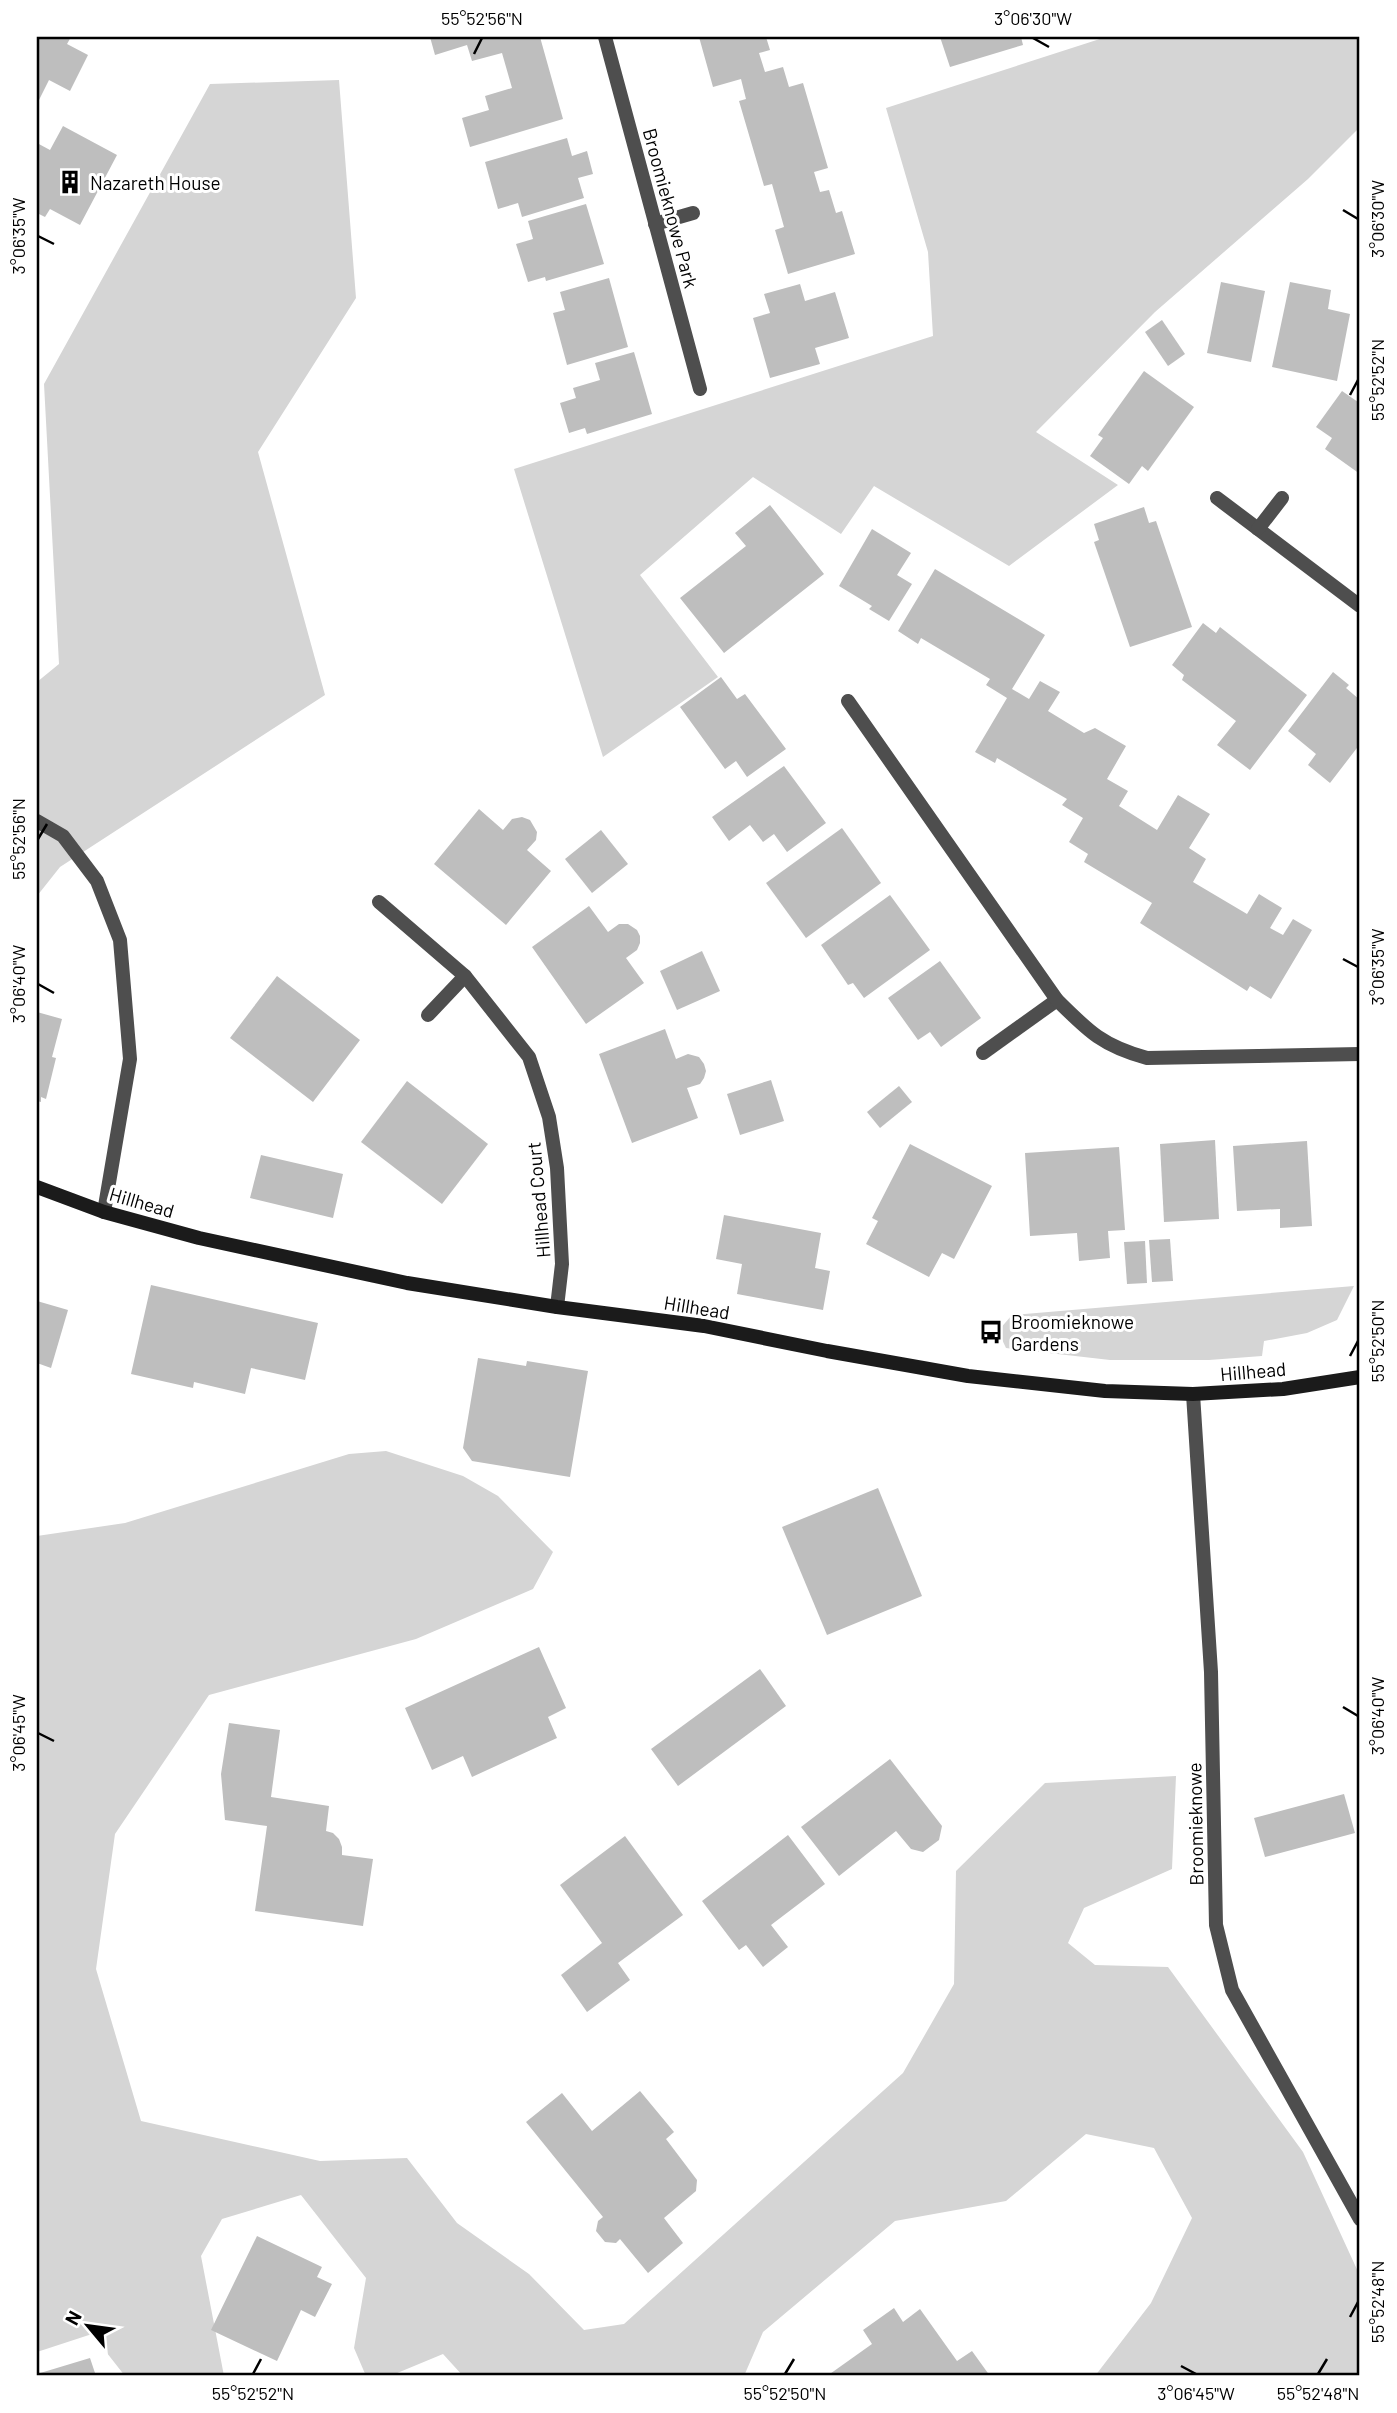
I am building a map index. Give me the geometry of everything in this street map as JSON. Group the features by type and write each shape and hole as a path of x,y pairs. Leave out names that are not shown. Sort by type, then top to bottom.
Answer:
{"main road":[{"name":"Hillhead","path":"37,1186 104,1212 199,1238 407,1283 557,1307 705,1326 968,1376 1105,1391 1193,1394 1283,1389 1360,1377"}],"street":[{"name":"Broomieknowe Park","path":"604,37 700,389"},
{"path":"655,224 694,213"},
{"path":"1217,498 1360,606"},
{"path":"1258,530 1282,498"},
{"path":"848,701 1057,1000 1087,1031 1119,1050 1147,1058 1360,1054"},
{"path":"37,821 63,836 97,881 120,940 130,1059 104,1212"},
{"name":"Hillhead Court","path":"379,902 465,976 529,1057 549,1117 557,1168 562,1264 557,1307"},
{"path":"428,1015 465,976"},
{"path":"984,1053 1057,1000"},
{"name":"Broomieknowe","path":"1193,1394 1211,1672 1216,1925 1232,1990 1360,2219"}],"shaded area":[{"path":"1106,37 1360,37 1360,127 1308,179 1155,312 1036,432 1118,485 1009,566 874,486 841,534 753,477 640,575 718,677 603,757 514,469 933,336 928,252 886,108"},
{"path":"339,80 356,298 258,452 325,695 60,867 37,896 37,682 59,664 44,384 210,84"},
{"path":"1354,1286 1337,1320 1307,1333 1264,1341 1262,1356 1209,1360 1110,1360 1006,1348 998,1331 1012,1315"},
{"path":"386,1451 463,1476 498,1496 553,1552 533,1589 416,1639 209,1695 115,1834 96,1969 141,2121 320,2161 407,2158 457,2223 529,2274 584,2330 624,2324 903,2073 954,1984 956,1871 1045,1783 1176,1776 1172,1869 1084,1908 1068,1943 1095,1965 1168,1967 1303,2152 1360,2276 1360,2376 1095,2376 1151,2303 1192,2218 1154,2148 1086,2134 1006,2201 895,2221 763,2332 744,2376 463,2376 443,2354 390,2376 366,2376 354,2348 366,2278 301,2195 222,2219 201,2256 224,2376 125,2376 92,2334 37,2352 37,1536 125,1523 349,1454"}],"building":[{"path":"37,37 71,37 67,44 88,55 70,91 49,80 37,104"},
{"path":"430,37 540,37 563,119 470,147 462,118 489,110 485,96 512,88 502,53 472,61 467,45 435,55"},
{"path":"699,37 766,37 770,50 759,53 765,72 783,67 789,87 803,83 828,168 814,172 820,192 829,190 836,213 842,211 855,254 788,274 775,230 784,227 772,184 764,186 739,101 746,99 741,79 713,87"},
{"path":"940,37 1021,37 1023,45 950,67"},
{"name":"Nazareth House","path":"63,126 117,155 80,225 50,209 45,217 37,213 37,143 50,150"},
{"path":"567,138 572,156 587,151 593,174 578,178 584,198 522,217 518,203 498,209 485,162"},
{"path":"586,204 604,264 546,281 545,277 528,282 516,244 533,239 528,221"},
{"path":"609,278 628,347 567,365 553,313 565,310 560,292"},
{"path":"1221,282 1265,291 1251,362 1207,353"},
{"path":"1290,282 1331,290 1328,309 1350,314 1337,381 1272,367"},
{"path":"800,284 805,301 835,292 849,338 815,348 820,364 770,378 753,318 770,313 764,294"},
{"path":"1162,320 1185,354 1168,366 1145,332"},
{"path":"634,352 652,414 587,434 585,428 569,433 560,403 576,398 573,388 600,380 595,363"},
{"path":"1144,371 1194,407 1148,471 1142,466 1129,484 1090,456 1103,438 1098,435"},
{"path":"1342,391 1358,402 1360,399 1360,474 1325,449 1332,438 1316,427"},
{"path":"770,505 824,574 724,653 680,598 746,546 735,533"},
{"path":"1144,507 1149,523 1156,521 1192,627 1130,647 1094,542 1099,540 1094,524"},
{"path":"872,529 911,553 897,575 912,584 889,621 869,609 872,606 839,586"},
{"path":"935,569 1045,635 1012,689 1029,699 1040,681 1060,692 1048,711 1084,733 1095,728 1126,746 1107,779 1128,791 1119,806 1157,830 1178,795 1210,814 1189,848 1206,859 1193,882 1247,914 1259,894 1282,908 1270,928 1283,935 1293,919 1312,930 1271,999 1250,986 1247,991 1140,923 1152,903 1084,862 1088,854 1069,842 1083,818 1062,805 1067,799 997,758 995,763 975,752 1007,698 986,685 990,679 921,638 918,644 898,631"},
{"path":"1203,623 1216,633 1220,627 1307,695 1250,770 1217,745 1236,721 1182,680 1184,675 1172,665"},
{"path":"1333,672 1349,685 1346,688 1360,700 1360,744 1330,783 1308,765 1316,754 1288,731"},
{"path":"721,677 737,699 745,694 786,749 747,777 736,761 725,769 680,707"},
{"path":"784,766 826,823 787,852 774,834 763,842 750,825 729,841 712,817"},
{"path":"479,809 503,830 512,819 522,817 530,820 537,832 536,840 527,850 551,871 506,925 434,864"},
{"path":"842,828 881,883 806,938 766,883"},
{"path":"601,830 628,864 592,893 565,859"},
{"path":"890,895 930,950 864,998 853,983 848,985 821,945"},
{"path":"589,906 608,932 619,924 628,924 637,930 640,943 637,950 626,958 644,983 586,1024 532,947"},
{"path":"702,951 720,991 677,1010 660,971"},
{"path":"940,961 981,1018 941,1047 930,1032 918,1040 888,998"},
{"path":"277,976 360,1040 313,1102 230,1038"},
{"path":"37,1012 62,1019 52,1057 56,1058 46,1099 41,1097 41,1102 37,1101"},
{"path":"665,1029 676,1059 688,1054 699,1057 704,1064 706,1071 700,1084 687,1088 698,1118 632,1143 599,1054"},
{"path":"771,1080 784,1121 740,1135 727,1094"},
{"path":"407,1081 488,1144 442,1204 361,1142"},
{"path":"899,1086 912,1102 880,1128 867,1112"},
{"path":"1215,1140 1219,1219 1164,1222 1160,1144"},
{"path":"1307,1141 1312,1226 1280,1228 1280,1209 1237,1211 1233,1146"},
{"path":"910,1144 992,1186 954,1259 942,1253 929,1277 866,1244 878,1221 872,1218"},
{"path":"1119,1147 1125,1230 1108,1231 1110,1258 1079,1261 1077,1233 1030,1236 1025,1153"},
{"path":"261,1155 343,1174 333,1218 250,1198"},
{"path":"724,1215 821,1233 815,1268 830,1271 823,1310 737,1294 742,1264 716,1259"},
{"path":"1170,1239 1173,1281 1152,1282 1149,1240"},
{"path":"1145,1241 1147,1283 1127,1284 1124,1242"},
{"path":"151,1285 318,1323 305,1380 251,1368 245,1394 194,1382 193,1388 131,1374"},
{"path":"37,1301 68,1310 51,1368 37,1363"},
{"path":"478,1358 526,1366 527,1361 588,1371 570,1477 472,1461 463,1448"},
{"path":"878,1488 922,1596 827,1635 782,1527"},
{"path":"539,1647 566,1708 548,1717 557,1738 472,1777 463,1756 432,1770 405,1708"},
{"path":"760,1669 786,1706 678,1786 651,1749"},
{"path":"229,1723 280,1730 271,1797 329,1806 326,1831 339,1839 342,1855 373,1859 363,1926 255,1911 267,1826 225,1820 221,1774"},
{"path":"890,1759 942,1826 939,1840 923,1852 911,1849 896,1831 839,1876 801,1827"},
{"path":"1344,1794 1355,1833 1265,1857 1254,1818"},
{"path":"788,1835 825,1884 771,1925 788,1947 763,1967 746,1945 739,1950 702,1901"},
{"path":"625,1836 683,1915 618,1963 630,1980 587,2012 561,1975 602,1943 560,1885"},
{"path":"640,2091 674,2132 666,2139 697,2180 696,2191 664,2218 683,2243 648,2273 620,2239 616,2243 605,2242 596,2231 598,2221 603,2217 526,2122 562,2093 592,2131"},
{"path":"257,2236 322,2267 317,2277 332,2284 315,2317 301,2310 277,2361 211,2330"},
{"path":"894,2308 903,2322 920,2309 957,2361 972,2351 990,2376 827,2376 872,2344 863,2330"},
{"path":"90,2358 96,2376 37,2376 37,2374"}],"place":[{"name":"Nazareth House","path":"70,182"},
{"name":"Broomieknowe Gardens","path":"991,1332"}]}
